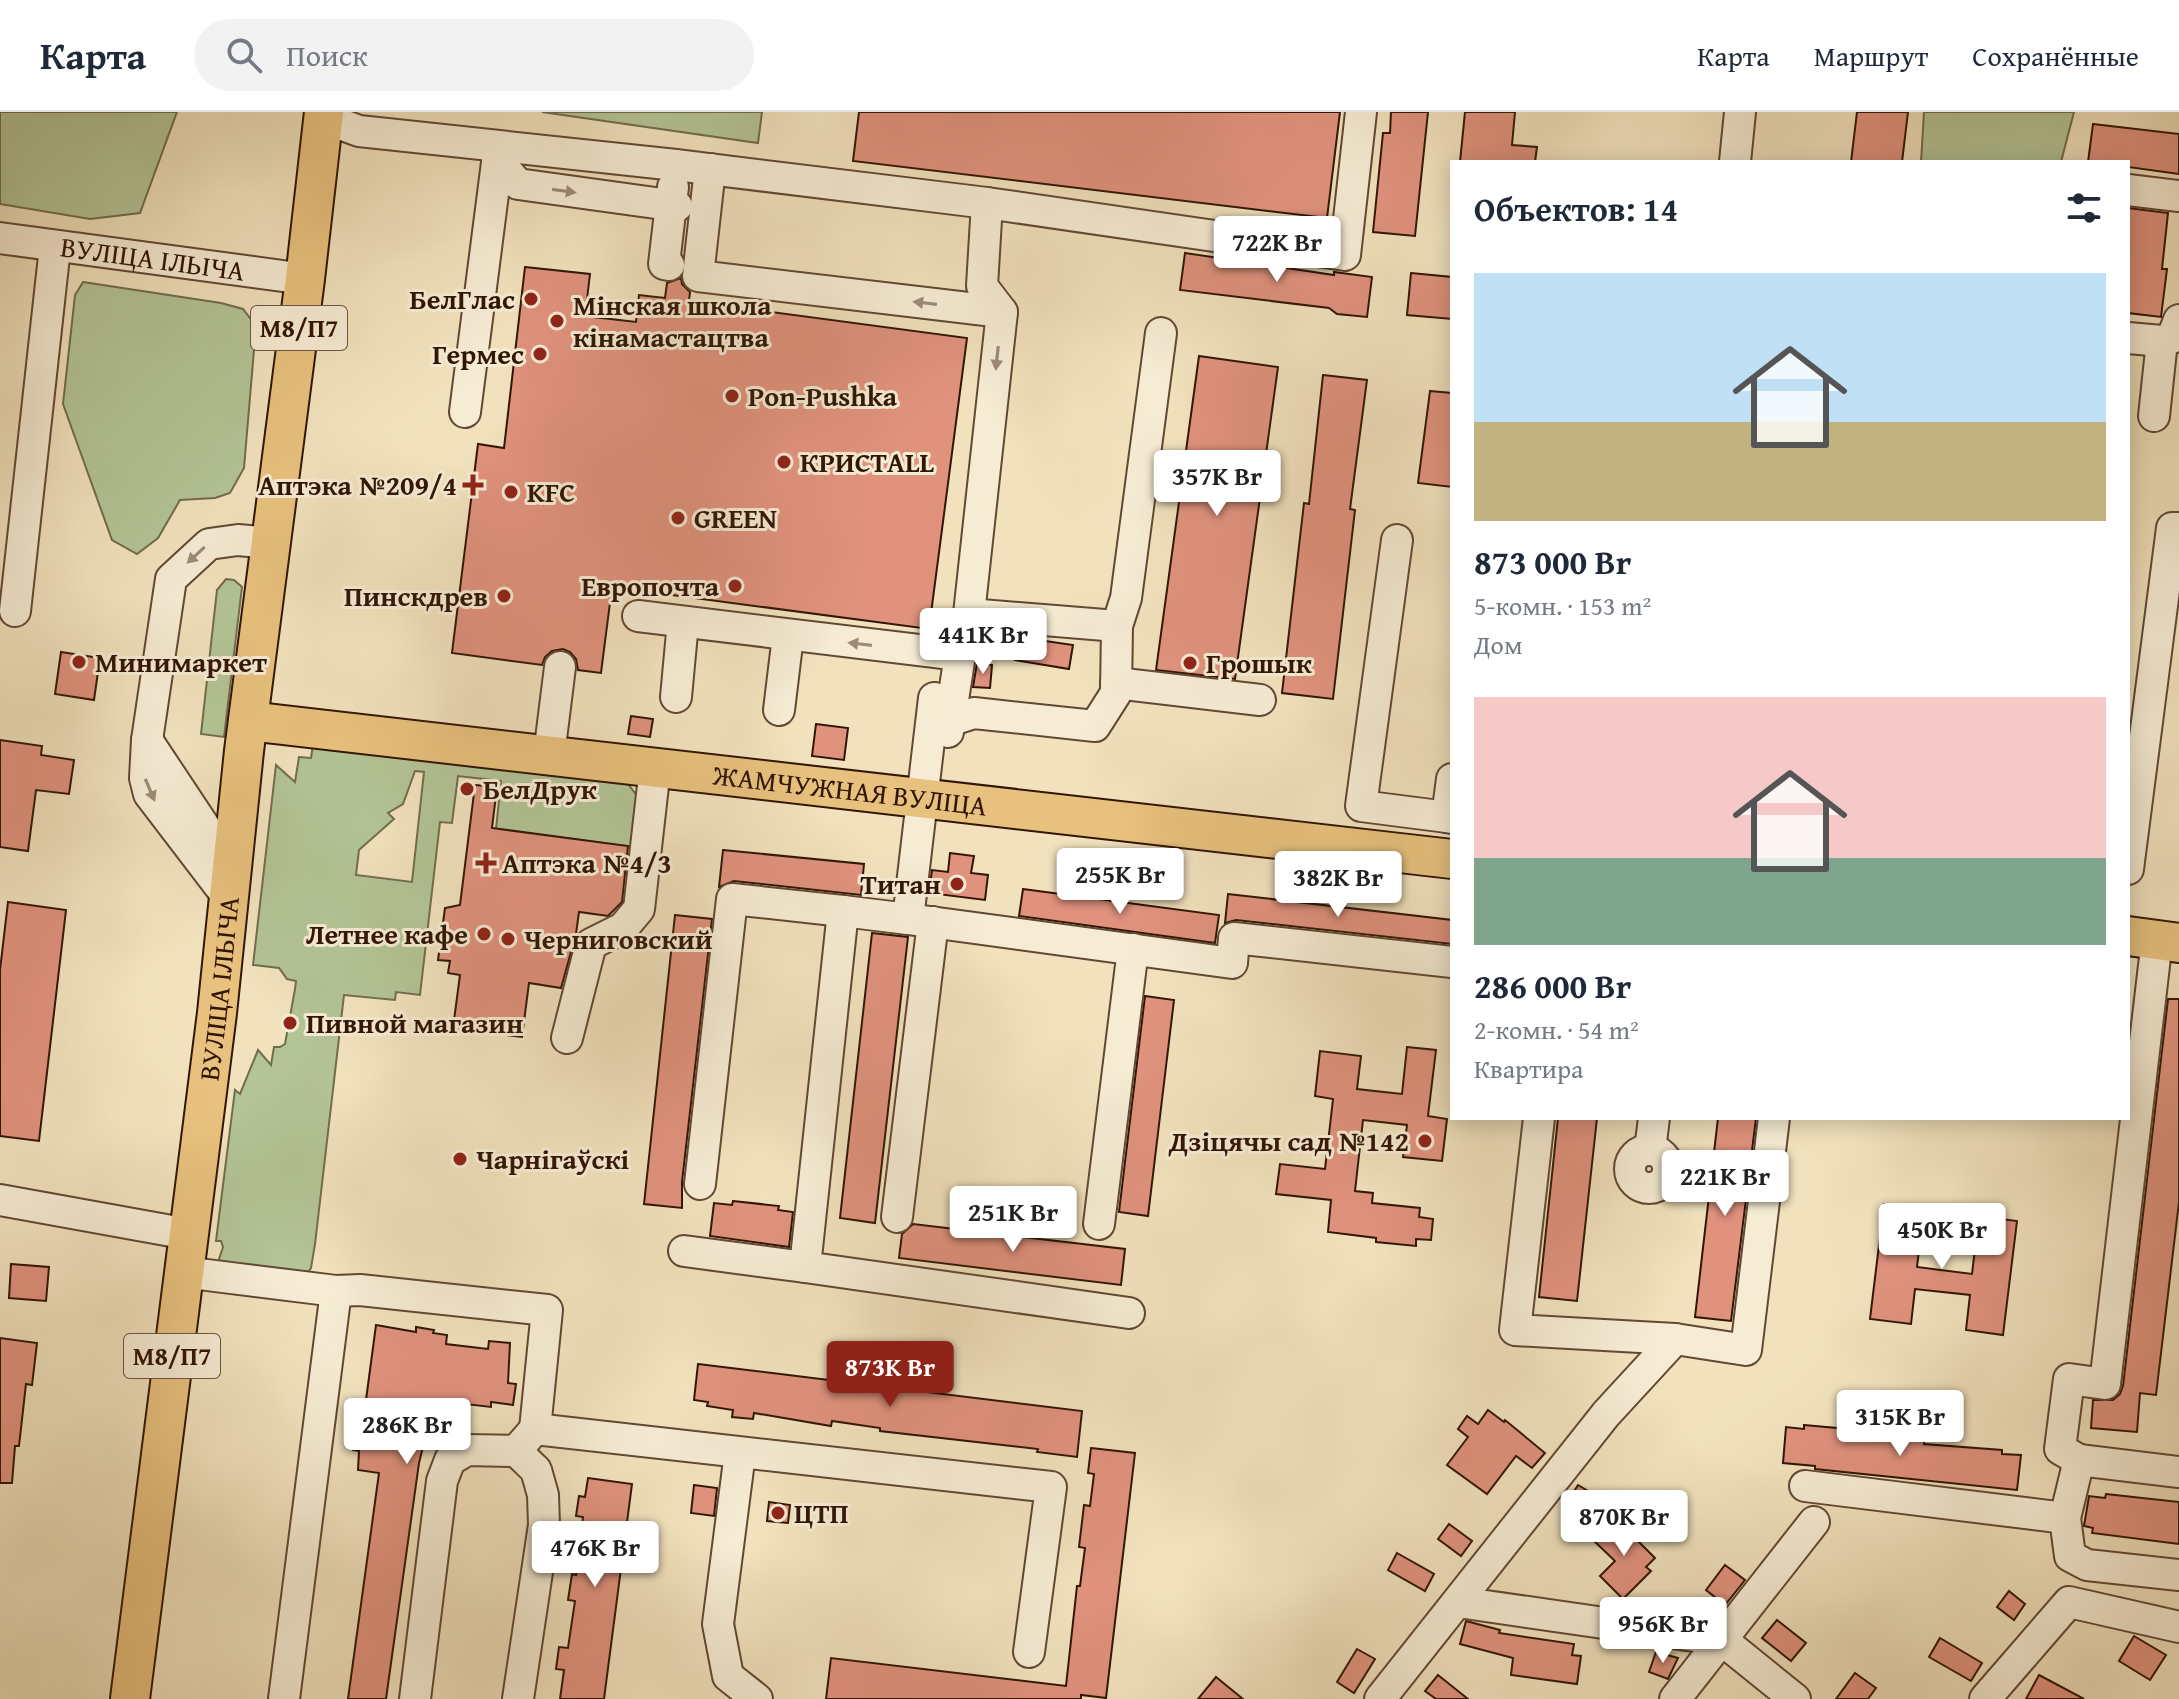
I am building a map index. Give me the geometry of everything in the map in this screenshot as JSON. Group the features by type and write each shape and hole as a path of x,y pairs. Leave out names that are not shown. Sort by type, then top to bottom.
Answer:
{"main road":[{"name":"ВУЛІЦА ІЛЬІЧА","path":"130,1699 324,115"},
{"name":"ЖАМЧУЖНАЯ ВУЛІЦА","path":"248,721 1450,859"}],"street":[{"path":"498,154 518,184 688,219 987,203 1345,255 1361,112"},
{"path":"1735,160 1740,112"},
{"path":"324,115 359,131 498,154 688,219"},
{"path":"465,412 498,154"},
{"path":"2130,190 2179,196"},
{"path":"897,1217 931,799 942,710 960,655 969,614 1002,312 982,286 987,203"},
{"path":"688,219 698,276 1002,312"},
{"name":"ВУЛІЦА ІЛЬІЧА","path":"0,238 305,279"},
{"path":"15,611 55,247"},
{"path":"2130,338 2171,330 2154,416"},
{"path":"942,710 1095,726 1116,693 1117,626 1126,598 1161,333"},
{"path":"2130,840 2172,528 2179,528"},
{"path":"230,900 149,794 145,778 147,740 171,579 209,544 238,540 270,543"},
{"path":"1397,540 1361,806 1450,818"},
{"path":"969,614 1117,626"},
{"path":"638,616 960,655"},
{"path":"676,697 683,622"},
{"path":"779,710 788,636"},
{"path":"558,756 569,673"},
{"path":"1116,683 1260,700"},
{"path":"567,1038 591,944 623,928 639,909 655,768"},
{"path":"700,1184 732,899 920,920 1232,963 1234,938 1450,962"},
{"path":"805,1267 843,911"},
{"path":"2130,1109 2136,1043 2155,940"},
{"path":"1099,1224 1133,949"},
{"path":"1539,1120 1515,1330 1675,1339 1746,1350 1774,1120"},
{"path":"1650,1150 1654,1120"},
{"path":"2129,1120 2105,1384 2069,1379 2060,1449 2079,1460 2179,1472"},
{"path":"0,1200 188,1234"},
{"path":"684,1251 1129,1313"},
{"path":"183,1272 336,1291 360,1290 547,1310 526,1440 543,1495 544,1525 518,1699"},
{"path":"284,1699 336,1291"},
{"path":"1380,1699 1606,1414 1675,1339"},
{"path":"415,1699 442,1481 450,1460 467,1450 526,1440 740,1453 1051,1487 1029,1652"},
{"path":"740,1453 718,1624 728,1676 757,1699"},
{"path":"2079,1460 2065,1518 2070,1556 2087,1565 2179,1575"},
{"path":"1805,1486 2065,1518"},
{"path":"1675,1699 1814,1522"},
{"path":"1458,1602 1722,1640 1795,1699"},
{"path":"1985,1699 2069,1602 2179,1627"}],"green space":[{"path":"0,112 177,112 140,213 90,219 0,204"},
{"path":"542,112 762,112 758,143"},
{"path":"1924,112 2074,112 2062,160 1921,160"},
{"path":"83,282 221,303 243,309 256,326 244,468 230,493 215,498 180,500 158,538 137,554 112,540 63,404 75,295"},
{"path":"226,579 234,580 242,587 224,737 201,734 217,590"},
{"path":"313,744 628,784 638,797 634,847 496,829 501,781 458,776 452,823 440,822 420,995 396,992 395,1000 344,995 315,1244 311,1268 305,1276 222,1263 219,1259 223,1247 221,1241 216,1241 235,1090 240,1094 258,1050 271,1065 274,1047 285,1044 295,989 296,981 287,979 279,968 253,965 276,765 295,782 299,757 311,758","holes":["415,771 424,772 412,882 356,875 359,850 394,819 388,813 403,804"]}],"building":[{"path":"859,112 1340,112 1327,218 853,161"},
{"path":"1391,112 1428,112 1415,236 1373,232 1383,133 1390,133"},
{"path":"1465,112 1515,112 1512,145 1537,147 1535,160 1460,160"},
{"path":"1857,112 1908,112 1902,160 1851,160"},
{"path":"2093,124 2179,134 2179,174 2130,167 2130,160 2088,160"},
{"path":"2130,208 2168,213 2162,269 2167,269 2161,317 2130,313"},
{"path":"1185,253 1334,275 1334,272 1372,277 1367,317 1337,314 1329,308 1180,290"},
{"name":"КРИСТАLL","path":"525,267 590,274 585,316 636,322 639,295 665,298 667,283 681,278 682,284 690,292 689,301 967,338 929,629 612,587 601,673 578,670 576,659 563,649 552,651 542,665 452,653 478,444 504,448"},
{"path":"1411,273 1450,277 1450,319 1407,315"},
{"path":"1199,356 1278,367 1235,679 1156,670"},
{"path":"1323,375 1367,380 1350,509 1355,510 1333,699 1282,693 1304,503 1309,504"},
{"path":"1430,391 1450,393 1450,487 1418,483"},
{"path":"1018,637 1073,645 1069,669 1015,660"},
{"path":"61,652 100,658 94,700 55,694"},
{"path":"977,663 992,665 990,688 973,687"},
{"path":"631,716 653,719 650,737 628,734"},
{"path":"816,724 848,728 844,760 812,756"},
{"path":"0,740 42,746 41,755 74,760 69,794 36,790 28,851 0,847"},
{"name":"Черниговский","path":"475,785 497,787 492,828 628,846 622,902 608,916 579,912 561,988 529,983 522,1037 453,1028 460,975 448,973 450,961 438,960 445,908 460,905"},
{"path":"723,850 864,864 861,895 734,881 719,887"},
{"name":"Титан","path":"950,853 974,856 971,873 988,875 985,900 929,893 932,870 948,872"},
{"path":"1023,889 1219,915 1215,943 1019,916"},
{"path":"1228,894 1450,920 1450,944 1236,920 1225,923"},
{"path":"8,902 66,910 39,1141 0,1136 0,970"},
{"path":"675,915 712,919 682,1182 682,1208 644,1204"},
{"path":"872,933 908,937 875,1223 840,1218"},
{"path":"1145,996 1174,1000 1148,1216 1119,1212"},
{"path":"2168,999 2179,999 2179,1202 2156,1395 2140,1393 2137,1432 2091,1428 2093,1400 2113,1400 2123,1386"},
{"name":"Дзіцячы сад №142","path":"1407,1047 1436,1050 1428,1116 1447,1119 1442,1161 1403,1157 1407,1125 1363,1120 1355,1191 1373,1193 1372,1203 1420,1208 1419,1217 1433,1219 1431,1240 1416,1239 1416,1246 1328,1232 1331,1200 1276,1194 1280,1164 1325,1169 1333,1099 1315,1096 1320,1051 1361,1056 1357,1089 1402,1094"},
{"path":"1558,1120 1597,1120 1577,1301 1539,1297"},
{"path":"1718,1120 1756,1120 1731,1321 1695,1317"},
{"path":"733,1201 779,1206 778,1210 793,1212 789,1247 710,1236 714,1203 732,1205"},
{"path":"1884,1204 1924,1209 1917,1267 1972,1274 1979,1216 2017,1221 2003,1335 1966,1330 1970,1295 1915,1289 1911,1324 1870,1319"},
{"path":"913,1224 1125,1249 1121,1285 899,1258 902,1234"},
{"path":"11,1264 49,1267 46,1301 9,1298"},
{"path":"376,1325 416,1332 416,1327 434,1330 433,1333 447,1335 446,1344 488,1349 489,1341 510,1343 508,1383 516,1384 513,1405 491,1402 491,1407 457,1403 455,1413 432,1410 419,1463 386,1699 348,1699 379,1473 358,1470 359,1451 353,1450 356,1429 362,1430"},
{"path":"0,1338 37,1343 32,1385 26,1384 12,1483 0,1483"},
{"path":"698,1364 1082,1411 1077,1457 1037,1452 1038,1449 880,1431 880,1428 832,1421 831,1426 754,1413 753,1419 732,1417 733,1410 707,1406 708,1402 694,1400"},
{"path":"1488,1410 1545,1453 1532,1468 1516,1456 1487,1494 1447,1465 1468,1437 1458,1429 1467,1416 1478,1424"},
{"path":"1804,1425 1848,1429 1848,1434 1925,1439 1924,1444 2002,1450 2002,1454 2021,1455 2017,1490 1783,1463 1786,1427 1804,1429"},
{"path":"1091,1448 1135,1453 1106,1698 1081,1695 1081,1699 826,1699 831,1658 1066,1686 1077,1586 1080,1586 1085,1548 1079,1547 1084,1505 1090,1506 1094,1474 1088,1473"},
{"path":"588,1478 632,1484 604,1699 560,1699 564,1670 556,1669 559,1647 568,1648 575,1601 568,1600 572,1574 576,1575 583,1517 576,1516 579,1496 585,1497"},
{"path":"694,1485 717,1488 714,1516 691,1513"},
{"path":"1578,1485 1595,1495 1584,1515 1566,1504"},
{"path":"2106,1494 2179,1502 2179,1544 2092,1533 2093,1528 2084,1526 2089,1496 2105,1498"},
{"name":"ЦТП","path":"769,1502 790,1505 788,1523 767,1521"},
{"path":"1615,1518 1655,1558 1646,1567 1651,1571 1623,1599 1600,1576 1615,1561 1593,1540"},
{"path":"1449,1524 1472,1541 1461,1556 1438,1539"},
{"path":"1397,1553 1434,1574 1425,1591 1388,1570"},
{"path":"1725,1565 1745,1580 1725,1605 1706,1590"},
{"path":"2009,1591 2025,1604 2014,1620 1997,1607"},
{"path":"1777,1620 1806,1643 1791,1661 1762,1638"},
{"path":"1466,1621 1500,1630 1499,1633 1574,1644 1572,1655 1581,1656 1577,1684 1511,1675 1513,1658 1460,1644"},
{"path":"2134,1636 2166,1655 2150,1680 2119,1661"},
{"path":"1940,1638 1982,1663 1971,1681 1929,1657"},
{"path":"1357,1649 1375,1659 1354,1693 1337,1682"},
{"path":"1656,1652 1678,1658 1668,1679 1649,1672"},
{"path":"1855,1673 1876,1688 1868,1699 1836,1699"},
{"path":"1438,1675 1468,1699 1436,1699 1425,1691"},
{"path":"2039,1675 2084,1699 2026,1699"},
{"path":"1216,1677 1243,1699 1198,1699"}],"place":[{"name":"БелГлас","path":"531,299"},
{"name":"Мінская школа кінамастацтва","path":"557,321"},
{"name":"Гермес","path":"540,354"},
{"name":"Pon-Pushka","path":"732,396"},
{"name":"КРИСТАLL","path":"784,462"},
{"name":"Аптэка №209/4","path":"473,485"},
{"name":"KFC","path":"511,492"},
{"name":"GREEN","path":"678,518"},
{"name":"Европочта","path":"735,586"},
{"name":"Пинскдрев","path":"504,596"},
{"name":"Минимаркет","path":"79,662"},
{"name":"Грошык","path":"1190,663"},
{"name":"БелДрук","path":"467,789"},
{"name":"Аптэка №4/3","path":"486,863"},
{"name":"Титан","path":"957,884"},
{"name":"Летнее кафе","path":"484,934"},
{"name":"Черниговский","path":"508,939"},
{"name":"Пивной магазин","path":"290,1023"},
{"name":"Дзіцячы сад №142","path":"1425,1141"},
{"name":"Чарнігаўскі","path":"460,1159"},
{"name":"ЦТП","path":"778,1513"}]}
